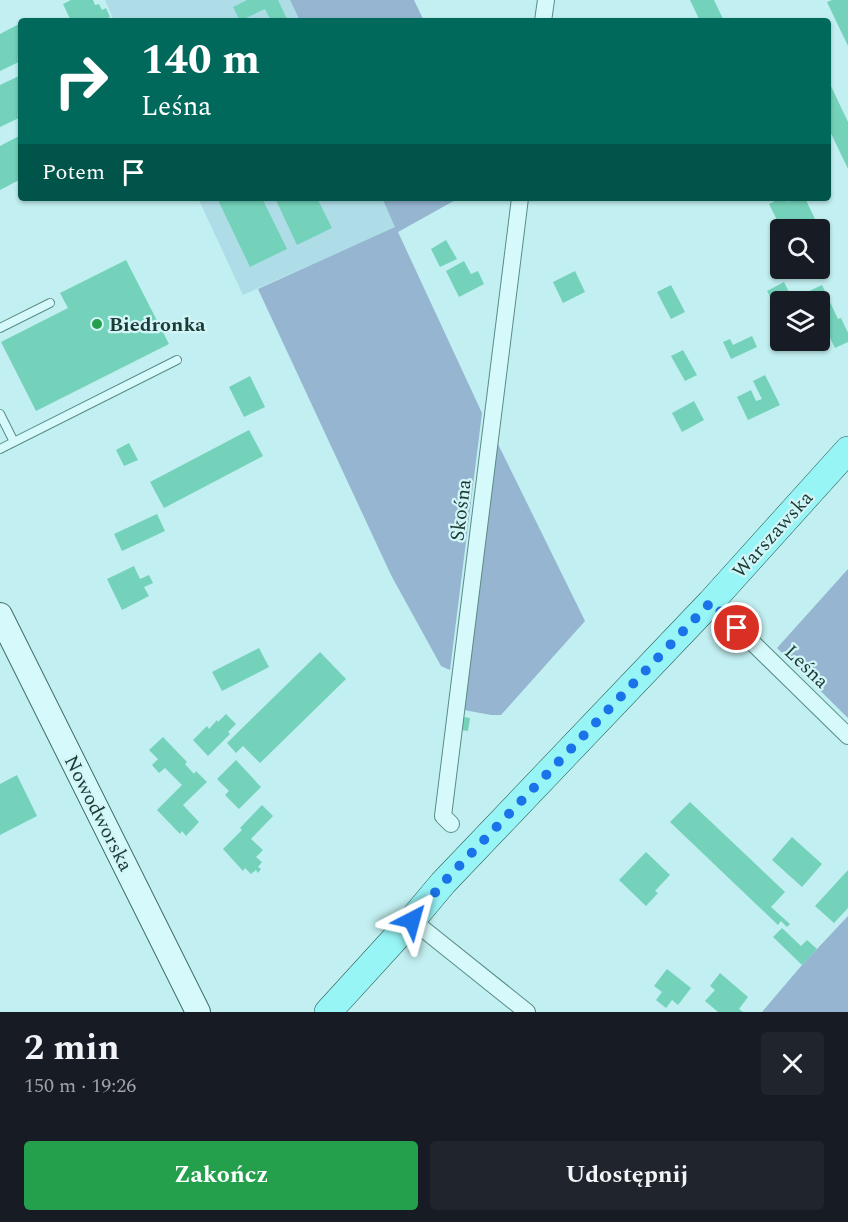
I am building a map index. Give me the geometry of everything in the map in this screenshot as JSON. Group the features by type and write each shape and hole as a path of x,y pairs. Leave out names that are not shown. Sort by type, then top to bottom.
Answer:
{"main road":[{"name":"Warszawska","path":"328,1012 443,883 711,602 848,450"},
{"name":"Nowodworska","path":"0,615 198,1012"}],"street":[{"path":"543,18 546,0"},
{"name":"Skośna","path":"451,824 443,816 520,201"},
{"name":"Leśna","path":"711,602 848,736"},
{"path":"412,920 527,1012"}],"lane":[{"path":"0,328 50,303"},
{"path":"0,449 177,360"},
{"path":"0,414 14,442"}],"shaded area":[{"path":"105,0 290,0 299,18 113,18"},
{"path":"290,0 414,0 423,18 299,18"},
{"path":"199,201 383,201 396,227 243,295"},
{"path":"383,201 454,201 398,232 482,413 450,670 441,666 391,575 258,289 395,227"},
{"path":"496,440 585,621 501,715 491,715 464,710"},
{"path":"848,569 848,718 777,648"},
{"path":"848,916 848,1012 762,1012 802,965"}],"building":[{"path":"71,0 93,0 95,5 99,4 102,10 106,8 110,17 70,18 63,4"},
{"path":"247,0 278,0 287,18 270,18 265,9 246,18 238,18 233,7"},
{"path":"690,0 714,0 723,18 699,18"},
{"path":"848,0 848,46 827,2"},
{"path":"18,25 18,62 0,71 0,34"},
{"path":"18,76 18,118 0,127 0,85"},
{"path":"831,86 848,122 848,169 831,133"},
{"path":"18,137 18,181 0,190 0,146"},
{"path":"218,201 263,201 287,249 250,267"},
{"path":"276,201 318,201 332,228 297,245"},
{"path":"775,201 806,201 815,219 776,219 769,204"},
{"path":"446,240 457,259 440,267 431,249"},
{"name":"Biedronka","path":"126,260 169,344 36,411 1,342 68,308 60,293"},
{"path":"464,261 471,274 478,271 484,284 459,297 446,271"},
{"path":"575,271 585,292 563,303 553,282"},
{"path":"784,282 788,291 770,291 770,297 767,291"},
{"path":"671,285 685,312 671,319 657,292"},
{"path":"822,285 825,291 809,291"},
{"path":"830,302 848,333 848,342 835,348 830,338"},
{"path":"752,336 757,347 731,359 723,342 730,339 733,345"},
{"path":"683,350 697,375 685,381 671,356"},
{"path":"765,375 780,405 748,420 737,397 751,390 756,401 762,399 753,381"},
{"path":"250,376 265,407 244,417 229,387"},
{"path":"694,401 704,420 682,432 672,413"},
{"path":"249,430 263,456 164,508 150,482"},
{"path":"129,443 138,460 124,466 116,450"},
{"path":"157,514 165,531 122,551 114,534"},
{"path":"134,566 140,579 149,575 153,583 144,587 149,596 122,610 107,579"},
{"path":"259,648 269,667 222,691 212,672"},
{"path":"320,652 346,679 260,763 243,746 236,753 227,743"},
{"path":"226,714 236,724 228,732 230,734 208,756 193,740 207,726 209,729"},
{"path":"463,717 470,718 468,731 461,730"},
{"path":"163,737 187,762 185,764 194,774 196,771 207,782 183,805 199,822 186,836 182,831 180,834 157,810 182,785 165,768 159,773 152,765 158,759 149,750"},
{"path":"236,760 261,787 239,809 225,795 229,791 217,779"},
{"path":"17,775 37,816 0,835 0,784"},
{"path":"690,802 785,892 771,907 790,924 787,927 781,921 778,925 670,822"},
{"path":"262,805 273,816 251,839 263,850 256,857 262,862 258,867 261,869 258,873 256,870 251,874 245,868 243,871 223,849"},
{"path":"792,837 822,864 802,887 772,860"},
{"path":"646,852 670,875 655,891 658,893 646,906 619,880"},
{"path":"848,870 848,908 834,923 815,906"},
{"path":"782,928 801,946 807,940 817,949 802,965 773,937"},
{"path":"667,969 691,988 678,1005 672,1000 666,1008 656,1000 662,992 654,986"},
{"path":"720,973 748,997 739,1009 743,1012 718,1012 705,1001 715,990 710,986"}],"place":[{"name":"Biedronka","path":"97,324"}],"route":[{"path":"412,920 443,883 711,602 737,628"}]}
